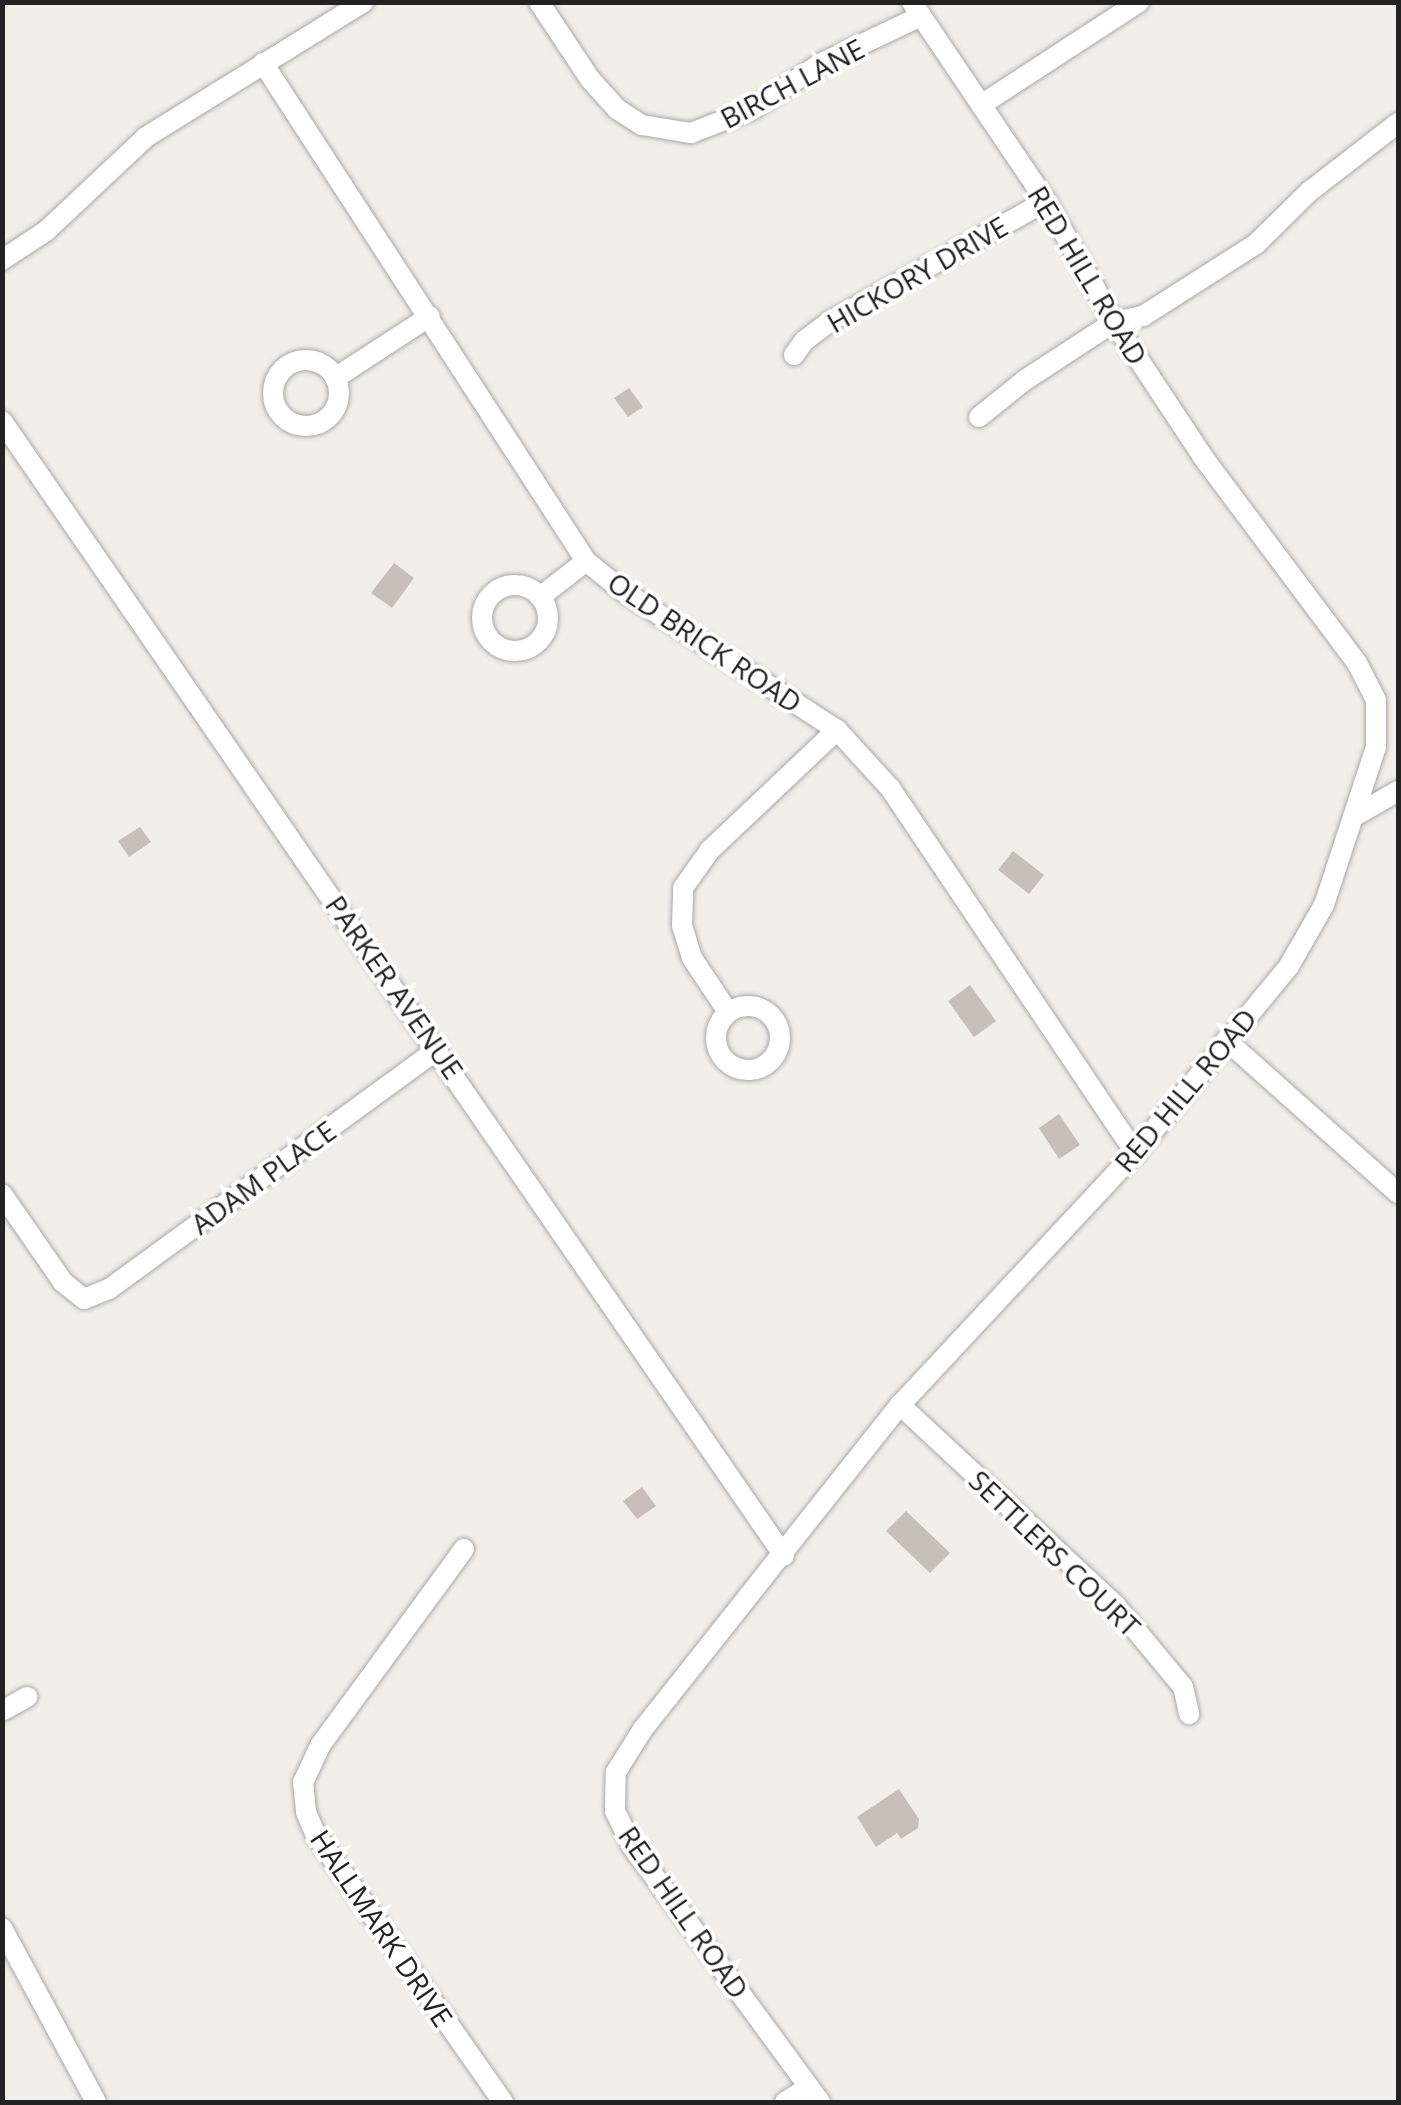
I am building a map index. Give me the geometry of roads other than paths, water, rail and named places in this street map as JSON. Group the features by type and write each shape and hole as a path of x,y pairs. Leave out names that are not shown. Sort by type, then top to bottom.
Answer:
{"street":[{"path":"2,260 46,231 146,137 364,2"},
{"name":"BIRCH LANE","path":"539,2 590,79 617,109 642,125 692,133 753,108 916,9"},
{"path":"981,105 1140,2"},
{"name":"RED HILL ROAD","path":"814,2095 637,1853 615,1810 616,1772 643,1728 784,1556 900,1405 1135,1153 1289,966 1324,905 1376,747 1376,700 1357,664 1256,533 1114,322 1046,201 916,9"},
{"name":"OLD BRICK ROAD","path":"263,63 586,561 623,590 836,730 890,788 1135,1153"},
{"path":"979,417 1025,380 1114,322 1144,316 1256,244 1310,192 1398,123"},
{"name":"HICKORY DRIVE","path":"794,355 804,341 829,322 1046,201"},
{"path":"335,378 430,316"},
{"name":"PARKER AVENUE","path":"2,420 784,1556"},
{"path":"540,597 586,561"},
{"path":"728,1012 692,958 682,925 684,888 710,850 836,730"},
{"path":"1353,816 1398,791"},
{"path":"1226,1040 1398,1193"},
{"name":"ADAM PLACE","path":"2,1194 63,1282 84,1299 109,1290 438,1049"},
{"name":"SETTLERS COURT","path":"900,1405 1116,1606 1183,1687 1189,1714"},
{"name":"HALLMARK DRIVE","path":"464,1549 320,1746 303,1782 306,1812 316,1835 503,2102"},
{"path":"2,1711 28,1697"},
{"path":"2,1928 96,2102"},
{"path":"785,2102 814,2095"}]}
